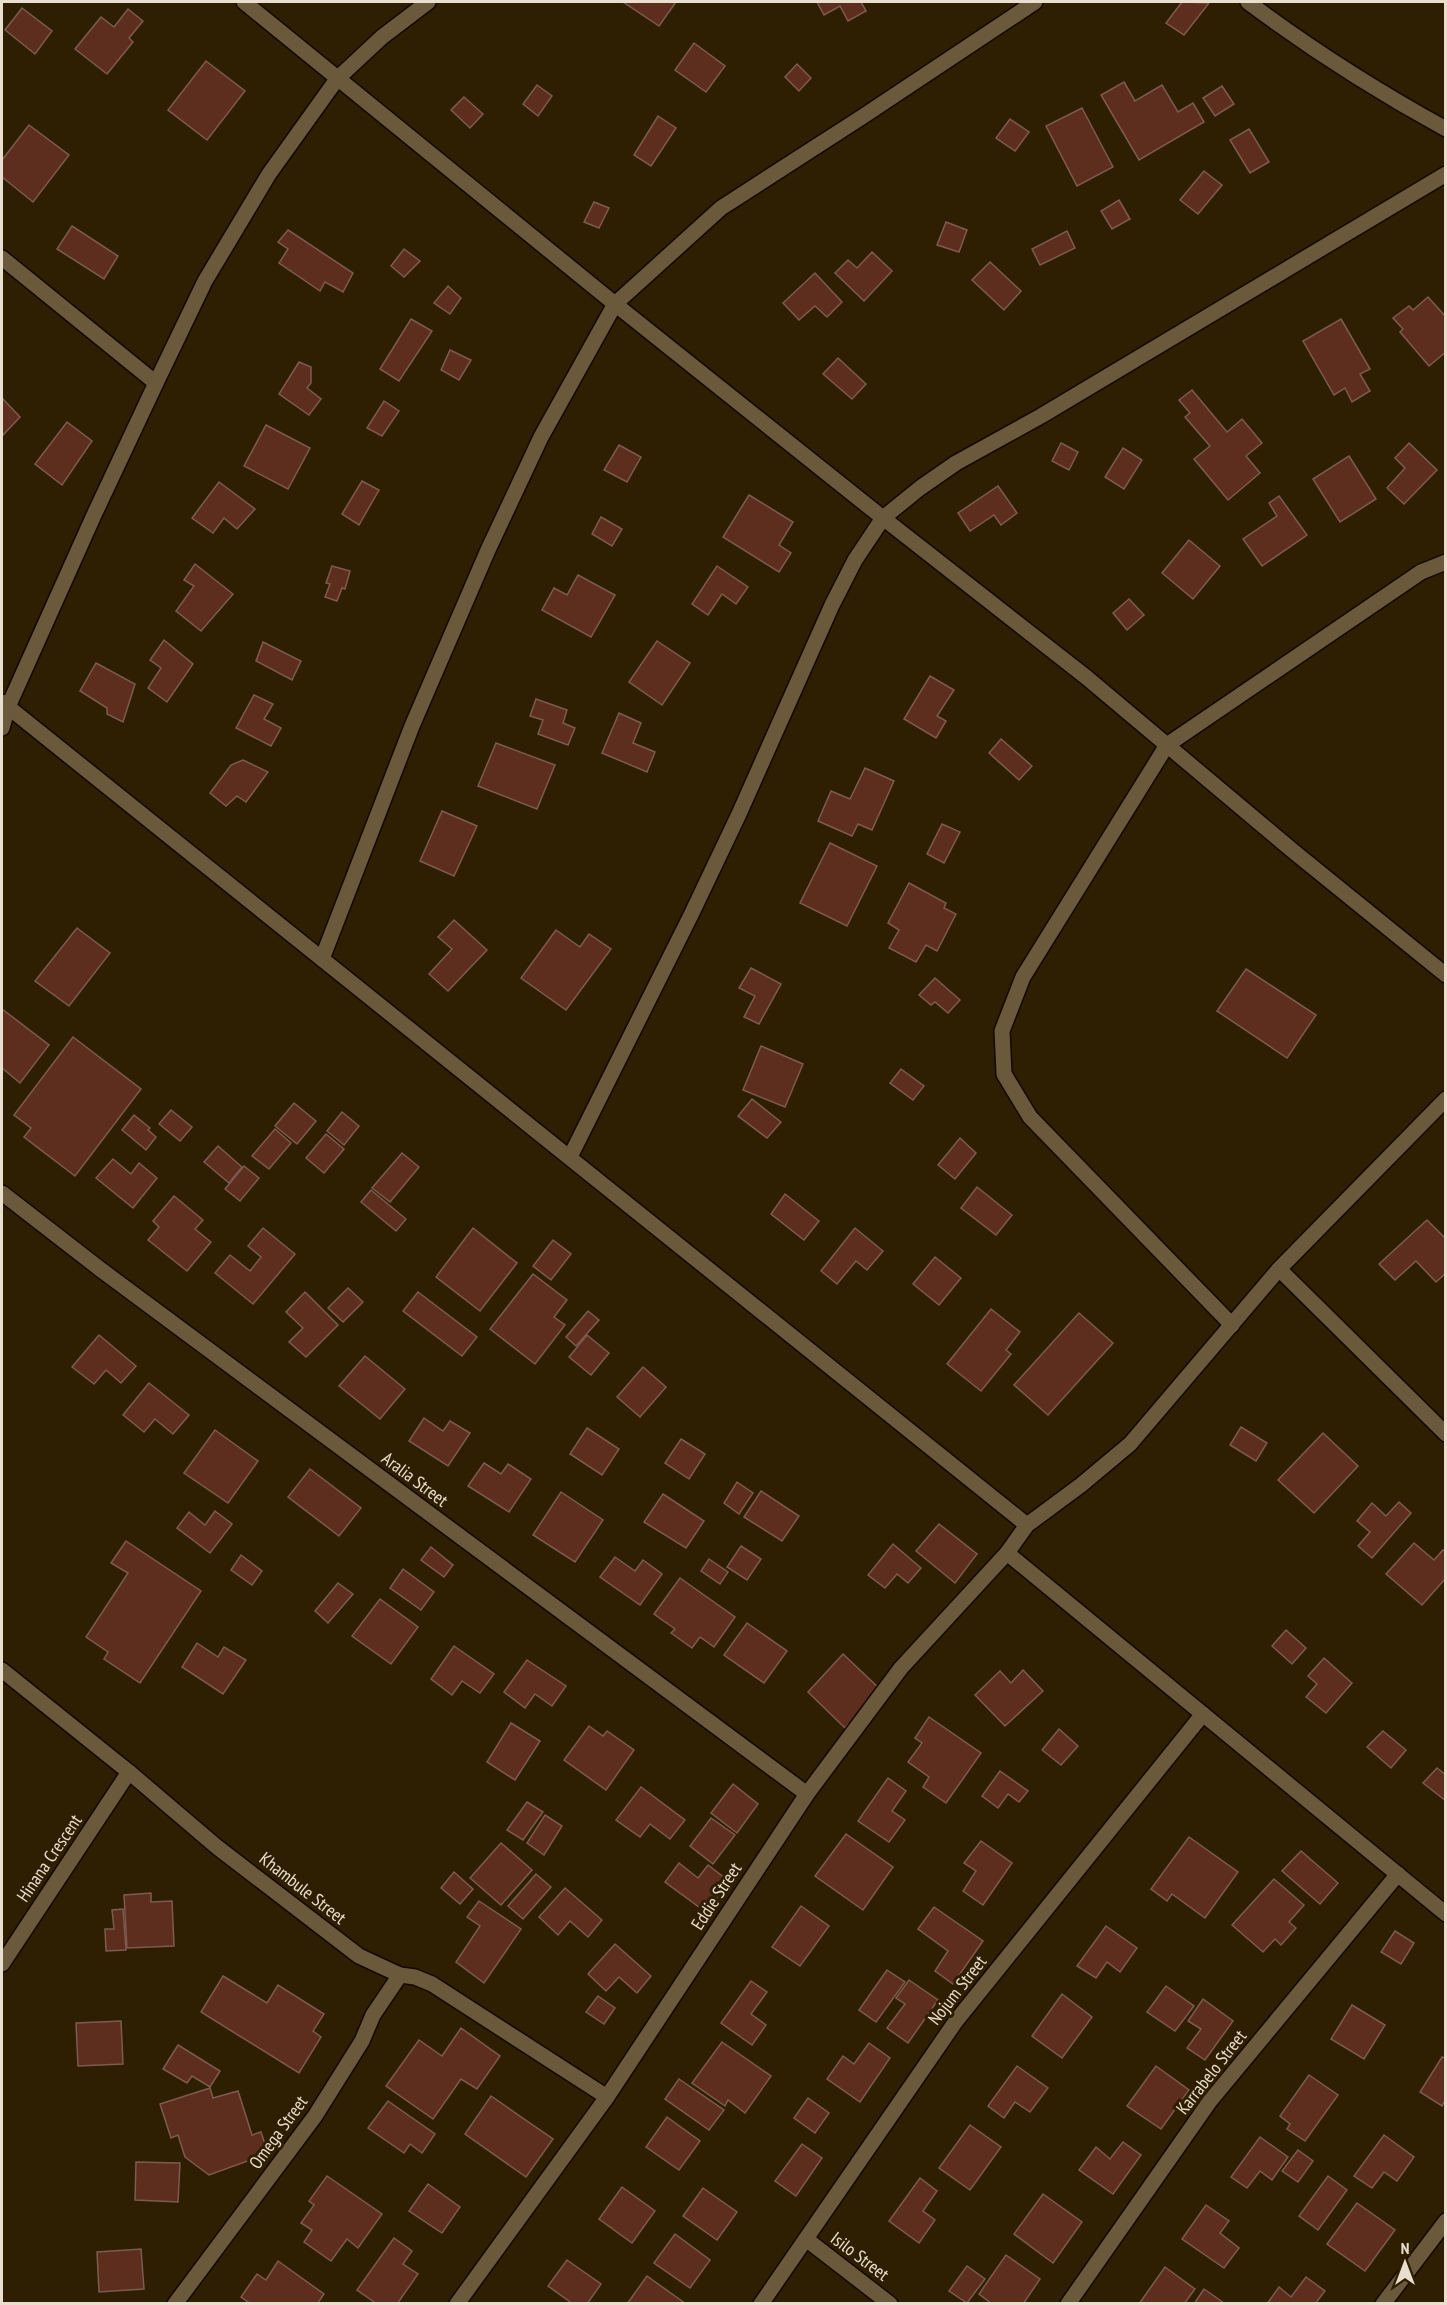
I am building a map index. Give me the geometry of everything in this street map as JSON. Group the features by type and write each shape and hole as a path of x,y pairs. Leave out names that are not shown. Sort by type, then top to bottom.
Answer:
{"street":[{"path":"244,2 615,304 1086,677 1293,851 1446,975"},
{"path":"2,728 5,705 205,281 263,183 337,79 382,38 428,2"},
{"path":"322,959 412,726 488,550 540,437 615,304 721,208 1035,2"},
{"path":"1248,2 1312,49 1380,92 1446,129"},
{"path":"570,1157 740,814 832,605 855,560 883,518 956,463 1041,416 1446,174"},
{"path":"2,258 156,382"},
{"path":"1232,1325 1030,1117 1004,1074 1002,1032 1023,977 1167,745 1421,572 1446,562"},
{"path":"5,705 1027,1525"},
{"name":"Eddie Street","path":"457,2304 607,2097 807,1794 902,1668 1007,1553 1027,1525 1081,1485 1130,1444 1279,1269 1446,1099"},
{"name":"Aralia Street","path":"2,1193 100,1269 807,1794"},
{"path":"1279,1269 1446,1434"},
{"path":"1007,1553 1446,1914"},
{"name":"Khambule Street","path":"2,1670 129,1772 217,1847 360,1956 400,1975 415,1977 432,1984 607,2097"},
{"name":"Nojum Street","path":"761,2304 956,2021 1203,1714"},
{"name":"Hinana Crescent","path":"2,1964 129,1772"},
{"name":"Karrabelo Street","path":"1068,2304 1210,2101 1398,1874"},
{"name":"Omega Street","path":"175,2304 315,2116 362,2041 373,2015 400,1975"},
{"path":"1383,2304 1446,2221"},
{"name":"Isilo Street","path":"806,2239 890,2304"}],"building":[{"path":"623,2 676,2 659,26"},
{"path":"817,2 861,2 866,11 848,21 840,6 824,15"},
{"path":"1182,2 1209,3 1184,35 1166,23"},
{"path":"22,8 52,31 35,54 5,30"},
{"path":"128,9 143,21 129,38 133,42 107,74 75,49 101,17 114,27"},
{"path":"694,43 725,66 706,92 675,70"},
{"path":"206,61 245,91 207,140 168,110"},
{"path":"797,64 811,78 799,91 785,77"},
{"path":"1124,82 1135,101 1162,85 1178,112 1193,103 1204,122 1139,160 1101,95"},
{"path":"537,85 552,96 538,116 523,104"},
{"path":"1222,86 1234,104 1215,116 1203,98"},
{"path":"464,97 483,114 470,128 451,110"},
{"path":"1082,108 1113,167 1077,186 1046,126"},
{"path":"658,116 676,128 651,166 634,155"},
{"path":"1010,119 1029,132 1015,151 996,138"},
{"path":"29,125 69,155 33,202 2,177 2,160"},
{"path":"1249,129 1269,162 1250,173 1230,140"},
{"path":"1204,171 1222,185 1198,214 1180,200"},
{"path":"1119,200 1130,219 1112,229 1101,211"},
{"path":"594,202 609,208 599,228 584,222"},
{"path":"946,222 967,230 959,252 937,245"},
{"path":"72,226 118,256 104,279 57,249"},
{"path":"288,230 353,273 343,292 325,282 320,291 279,263 288,249 278,242"},
{"path":"1067,231 1075,248 1040,265 1032,249"},
{"path":"404,249 420,261 404,277 391,266"},
{"path":"872,252 892,271 864,301 835,273 848,260 857,268"},
{"path":"990,262 1021,291 1004,310 972,280"},
{"path":"815,273 842,302 827,317 815,306 799,320 783,303"},
{"path":"448,286 461,298 450,314 434,303"},
{"path":"1428,297 1446,317 1446,352 1429,366 1400,332 1403,329 1393,318 1409,306 1413,310"},
{"path":"411,319 432,331 399,381 380,369"},
{"path":"1341,319 1370,369 1360,374 1370,391 1352,402 1345,388 1334,395 1303,341"},
{"path":"450,350 471,360 459,380 441,370"},
{"path":"838,358 866,384 852,399 823,374"},
{"path":"299,362 311,367 311,383 307,388 321,399 309,415 279,394"},
{"path":"1192,390 1227,432 1242,419 1262,443 1246,456 1260,473 1228,500 1194,459 1210,446 1185,417 1190,413 1179,400"},
{"path":"2,398 20,417 2,436"},
{"path":"384,401 399,411 382,436 367,428"},
{"path":"67,422 92,441 62,485 35,464"},
{"path":"266,425 310,448 288,489 244,466"},
{"path":"1061,443 1078,452 1069,470 1052,461"},
{"path":"1409,443 1437,470 1404,504 1387,488 1405,468 1395,458"},
{"path":"619,445 641,457 627,482 604,470"},
{"path":"1123,448 1142,460 1124,489 1105,477"},
{"path":"1349,456 1376,499 1340,522 1313,479"},
{"path":"362,481 379,490 359,525 342,514"},
{"path":"219,482 255,509 237,529 224,518 213,533 192,518"},
{"path":"998,486 1017,513 1001,525 994,515 970,531 958,513"},
{"path":"749,495 793,522 779,545 791,553 779,572 723,537"},
{"path":"1279,496 1307,535 1262,566 1243,539 1277,516 1269,503"},
{"path":"601,517 622,529 612,546 592,534"},
{"path":"1189,540 1220,566 1193,599 1162,573"},
{"path":"195,564 233,594 201,631 176,611 194,586 184,580"},
{"path":"332,566 350,571 345,589 342,588 337,601 325,597 330,584 326,583"},
{"path":"717,566 748,587 736,604 722,594 708,615 692,604"},
{"path":"578,575 615,595 591,637 542,610 554,588 567,595"},
{"path":"1129,599 1144,615 1127,630 1113,613"},
{"path":"164,640 193,664 167,702 148,688 161,668 150,660"},
{"path":"657,641 690,663 662,705 629,682"},
{"path":"263,642 301,661 292,680 256,661"},
{"path":"96,663 135,684 123,722 107,714 107,708 80,691"},
{"path":"930,676 954,690 937,716 946,721 936,738 904,719"},
{"path":"254,695 273,704 264,719 281,728 271,746 236,728"},
{"path":"536,699 567,710 563,723 575,728 568,745 538,734 543,720 530,716"},
{"path":"619,713 641,723 633,743 655,752 647,772 602,753"},
{"path":"1001,739 1032,766 1019,780 989,753"},
{"path":"496,743 555,765 537,809 478,786"},
{"path":"243,760 268,772 246,802 237,796 226,806 210,793 231,765"},
{"path":"865,768 894,781 872,830 858,824 852,836 818,821 831,791 850,799"},
{"path":"442,811 477,826 454,876 420,861"},
{"path":"942,824 960,832 944,863 927,854"},
{"path":"830,843 877,866 847,926 800,903"},
{"path":"909,883 946,903 944,908 956,914 937,951 926,945 916,962 889,948 899,930 888,923"},
{"path":"454,920 487,950 448,991 429,974 452,949 438,937"},
{"path":"77,928 110,953 69,1006 35,981"},
{"path":"556,930 580,947 589,934 611,949 566,1010 521,978"},
{"path":"751,968 781,984 759,1024 744,1017 755,996 739,988"},
{"path":"1246,969 1316,1015 1287,1058 1217,1011"},
{"path":"935,978 960,1000 948,1013 935,1002 931,1005 919,995"},
{"path":"2,1009 49,1045 20,1083 2,1068"},
{"path":"73,1037 141,1089 75,1176 24,1137 31,1128 14,1115"},
{"path":"761,1046 803,1064 785,1107 743,1090"},
{"path":"901,1069 924,1086 913,1100 890,1083"},
{"path":"752,1099 781,1122 767,1138 738,1116"},
{"path":"294,1103 316,1121 297,1144 275,1126"},
{"path":"171,1110 192,1127 180,1141 159,1124"},
{"path":"342,1112 359,1126 344,1145 327,1131"},
{"path":"134,1115 150,1128 148,1130 156,1137 146,1150 122,1130"},
{"path":"275,1129 291,1143 269,1169 252,1156"},
{"path":"326,1134 344,1149 324,1173 306,1158"},
{"path":"960,1138 976,1153 955,1179 938,1165"},
{"path":"218,1146 242,1167 229,1183 204,1162"},
{"path":"402,1153 419,1167 390,1202 372,1188"},
{"path":"113,1159 131,1174 139,1163 157,1178 133,1208 96,1178"},
{"path":"244,1166 259,1178 240,1201 225,1189"},
{"path":"977,1187 1012,1215 996,1235 961,1208"},
{"path":"371,1190 406,1219 396,1231 361,1202"},
{"path":"785,1194 819,1221 804,1240 771,1214"},
{"path":"174,1196 203,1220 195,1229 211,1242 187,1271 148,1240 159,1227 153,1221"},
{"path":"1427,1220 1446,1239 1446,1273 1436,1282 1416,1261 1395,1280 1379,1264"},
{"path":"263,1228 295,1254 253,1304 215,1273 230,1255 250,1271 261,1257 248,1246"},
{"path":"473,1228 517,1263 480,1311 436,1277"},
{"path":"855,1228 883,1251 867,1270 856,1261 837,1284 821,1271"},
{"path":"553,1240 571,1254 551,1280 533,1266"},
{"path":"935,1257 961,1278 939,1305 913,1284"},
{"path":"533,1274 567,1300 554,1317 565,1325 535,1364 490,1329"},
{"path":"348,1288 363,1302 343,1322 328,1308"},
{"path":"305,1292 338,1325 306,1357 289,1342 303,1328 286,1312"},
{"path":"418,1292 477,1337 462,1356 403,1311"},
{"path":"991,1309 1020,1332 1006,1350 1011,1354 981,1391 947,1364"},
{"path":"588,1311 599,1320 576,1346 566,1337"},
{"path":"1079,1313 1113,1343 1048,1415 1014,1385"},
{"path":"99,1335 136,1366 121,1383 106,1370 94,1384 72,1367"},
{"path":"587,1335 609,1353 591,1375 569,1357"},
{"path":"365,1356 405,1389 380,1419 339,1386"},
{"path":"643,1367 666,1387 640,1417 617,1397"},
{"path":"149,1383 189,1415 173,1434 155,1419 144,1432 123,1415"},
{"path":"424,1418 443,1431 450,1421 470,1433 448,1466 409,1441"},
{"path":"1241,1427 1267,1443 1256,1461 1230,1445"},
{"path":"587,1428 619,1449 602,1475 570,1454"},
{"path":"215,1430 258,1461 228,1503 184,1473"},
{"path":"1323,1433 1358,1466 1314,1513 1278,1480"},
{"path":"681,1439 705,1454 689,1479 665,1463"},
{"path":"484,1463 501,1474 508,1464 531,1479 509,1512 468,1486"},
{"path":"310,1469 361,1508 339,1536 288,1497"},
{"path":"737,1482 753,1493 739,1514 724,1503"},
{"path":"761,1491 799,1516 782,1541 744,1517"},
{"path":"561,1492 603,1520 575,1562 533,1535"},
{"path":"663,1494 704,1521 686,1548 644,1522"},
{"path":"1399,1502 1411,1513 1372,1558 1358,1546 1370,1532 1357,1521 1372,1503 1386,1516"},
{"path":"215,1511 232,1524 210,1553 177,1528 189,1512 205,1525"},
{"path":"939,1524 977,1554 955,1583 916,1551"},
{"path":"126,1541 201,1591 140,1683 104,1659 108,1652 86,1637 128,1573 111,1563"},
{"path":"1414,1543 1434,1560 1443,1550 1446,1552 1446,1578 1422,1605 1386,1574"},
{"path":"893,1544 921,1568 908,1583 897,1574 885,1588 868,1575"},
{"path":"741,1546 761,1559 747,1580 727,1567"},
{"path":"431,1547 453,1565 444,1577 421,1560"},
{"path":"241,1555 262,1571 252,1585 231,1570"},
{"path":"615,1557 635,1571 643,1560 662,1574 640,1605 600,1577"},
{"path":"709,1559 728,1572 720,1584 701,1571"},
{"path":"403,1569 434,1592 421,1610 390,1588"},
{"path":"680,1578 735,1617 714,1647 700,1637 692,1648 671,1633 675,1629 654,1614"},
{"path":"338,1583 353,1594 328,1623 315,1611"},
{"path":"380,1599 418,1627 391,1664 352,1636"},
{"path":"747,1623 787,1651 764,1683 724,1655"},
{"path":"1286,1630 1306,1648 1292,1664 1272,1646"},
{"path":"197,1643 218,1657 224,1647 246,1660 223,1694 182,1667"},
{"path":"454,1646 494,1674 480,1693 462,1681 452,1695 431,1679"},
{"path":"843,1654 881,1690 845,1728 808,1692"},
{"path":"1324,1658 1352,1683 1326,1713 1306,1697 1317,1684 1308,1676"},
{"path":"527,1660 566,1686 552,1706 535,1694 525,1708 504,1692"},
{"path":"1023,1670 1043,1691 1005,1726 975,1695 1000,1671 1011,1683"},
{"path":"929,1717 981,1753 946,1803 923,1787 929,1777 908,1762 922,1743 915,1738"},
{"path":"511,1723 540,1741 515,1780 487,1762"},
{"path":"589,1726 603,1736 607,1731 634,1750 606,1790 564,1760"},
{"path":"1059,1729 1078,1746 1061,1765 1042,1750"},
{"path":"1383,1731 1406,1750 1391,1768 1367,1747"},
{"path":"1437,1768 1446,1775 1446,1801 1423,1783"},
{"path":"1000,1771 1028,1791 1019,1802 1008,1794 998,1808 982,1796"},
{"path":"888,1778 906,1791 892,1811 905,1820 889,1842 858,1821"},
{"path":"733,1784 758,1804 737,1833 711,1813"},
{"path":"641,1787 685,1820 670,1839 650,1824 640,1837 616,1820"},
{"path":"527,1802 543,1812 523,1840 507,1830"},
{"path":"545,1815 562,1826 544,1855 527,1843"},
{"path":"711,1818 735,1835 713,1864 690,1846"},
{"path":"846,1834 893,1867 863,1910 815,1876"},
{"path":"1189,1837 1238,1872 1205,1918 1172,1894 1167,1901 1151,1889"},
{"path":"981,1841 1012,1863 983,1905 963,1891 976,1871 964,1863"},
{"path":"501,1843 532,1870 501,1905 470,1878"},
{"path":"1301,1851 1338,1883 1320,1904 1282,1871"},
{"path":"679,1863 698,1878 708,1865 730,1882 707,1913 665,1882"},
{"path":"454,1872 473,1889 460,1904 441,1888"},
{"path":"536,1874 551,1887 523,1919 508,1906"},
{"path":"1274,1879 1304,1905 1289,1922 1296,1928 1281,1945 1275,1939 1263,1952 1232,1925"},
{"path":"565,1888 602,1920 588,1937 570,1921 558,1935 539,1917"},
{"path":"151,1893 151,1902 172,1901 174,1946 127,1948 124,1895"},
{"path":"479,1901 521,1929 484,1983 456,1962 480,1926 467,1917"},
{"path":"801,1906 829,1926 800,1966 772,1947"},
{"path":"934,1907 983,1941 953,1984 935,1971 948,1951 918,1929"},
{"path":"123,1909 126,1950 106,1951 105,1929 114,1929 112,1910"},
{"path":"1106,1926 1137,1948 1120,1972 1107,1962 1096,1978 1077,1966"},
{"path":"1395,1931 1414,1943 1401,1964 1381,1952"},
{"path":"615,1944 651,1976 637,1993 619,1977 606,1991 588,1974"},
{"path":"887,1970 905,1982 876,2022 859,2010"},
{"path":"223,1976 267,2003 278,1985 324,2014 313,2031 321,2037 299,2073 201,2012"},
{"path":"909,1980 938,2000 908,2043 887,2028 905,2004 896,1998"},
{"path":"751,1981 767,1992 751,2014 766,2025 752,2045 721,2023"},
{"path":"1166,1986 1194,2006 1175,2031 1147,2012"},
{"path":"1062,1994 1092,2017 1062,2058 1032,2036"},
{"path":"598,1996 615,2008 604,2024 586,2012"},
{"path":"1203,1999 1233,2021 1205,2060 1187,2048 1201,2029 1188,2021"},
{"path":"1352,2005 1385,2025 1364,2059 1331,2039"},
{"path":"121,2021 123,2064 78,2066 76,2023"},
{"path":"461,2028 500,2056 477,2089 461,2079 433,2119 386,2086 419,2040 442,2056"},
{"path":"722,2042 771,2076 745,2113 728,2100 725,2106 692,2083"},
{"path":"869,2043 890,2058 860,2102 827,2079 843,2056 854,2064"},
{"path":"178,2045 220,2071 210,2087 192,2076 187,2083 163,2069"},
{"path":"1442,2057 1446,2058 1446,2099 1442,2106 1420,2092"},
{"path":"1017,2066 1048,2088 1030,2112 1015,2102 1004,2118 988,2106"},
{"path":"1156,2066 1189,2090 1161,2129 1127,2106"},
{"path":"1309,2075 1338,2095 1305,2141 1287,2129 1290,2124 1280,2116"},
{"path":"679,2079 724,2110 709,2130 665,2099"},
{"path":"210,2088 213,2098 238,2091 252,2135 261,2132 265,2144 256,2158 209,2175 185,2157 178,2135 171,2138 160,2104"},
{"path":"491,2096 553,2139 526,2177 465,2134"},
{"path":"808,2098 829,2113 815,2133 794,2118"},
{"path":"388,2101 435,2134 422,2153 410,2144 404,2153 368,2128"},
{"path":"667,2117 700,2141 679,2170 646,2147"},
{"path":"970,2125 1001,2147 970,2190 939,2168"},
{"path":"1384,2135 1414,2157 1397,2181 1384,2172 1372,2188 1354,2176"},
{"path":"1260,2137 1288,2157 1272,2180 1260,2171 1247,2188 1231,2177"},
{"path":"1123,2142 1141,2155 1113,2194 1079,2170 1096,2147 1110,2159"},
{"path":"802,2144 822,2158 796,2196 775,2181"},
{"path":"1298,2150 1313,2161 1298,2182 1282,2171"},
{"path":"136,2162 180,2163 178,2202 135,2200"},
{"path":"327,2176 382,2214 358,2248 347,2239 331,2261 304,2242 312,2230 301,2223 314,2205 309,2201"},
{"path":"1328,2176 1347,2190 1318,2230 1299,2216"},
{"path":"920,2178 937,2191 923,2211 935,2220 919,2243 889,2221"},
{"path":"428,2184 460,2207 442,2233 409,2211"},
{"path":"622,2187 655,2211 632,2243 599,2219"},
{"path":"703,2188 737,2212 717,2240 683,2216"},
{"path":"1043,2194 1082,2222 1053,2263 1014,2234"},
{"path":"1357,2203 1395,2230 1365,2271 1327,2244"},
{"path":"1206,2205 1229,2221 1220,2233 1239,2248 1224,2268 1182,2239"},
{"path":"675,2234 710,2260 690,2288 654,2263"},
{"path":"394,2238 412,2251 403,2264 418,2274 397,2304 377,2304 357,2290"},
{"path":"141,2249 144,2289 99,2292 97,2252"},
{"path":"1006,2255 1040,2279 1023,2304 992,2304 979,2294"},
{"path":"567,2260 601,2284 587,2304 573,2304 548,2286"},
{"path":"278,2261 324,2294 317,2304 251,2304 241,2297 257,2274 266,2280"},
{"path":"967,2266 985,2279 967,2303 949,2291"},
{"path":"1165,2267 1195,2289 1184,2304 1139,2304"},
{"path":"647,2276 686,2304 627,2304"},
{"path":"1306,2277 1325,2291 1315,2304 1267,2304 1279,2287 1291,2297"},
{"path":"1204,2289 1224,2303 1194,2304"}]}
